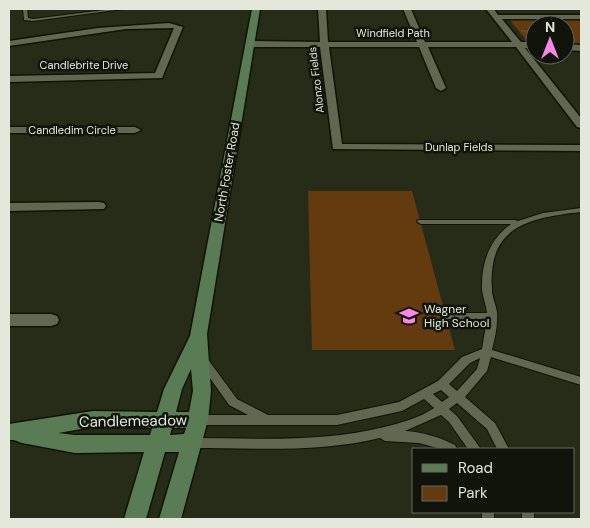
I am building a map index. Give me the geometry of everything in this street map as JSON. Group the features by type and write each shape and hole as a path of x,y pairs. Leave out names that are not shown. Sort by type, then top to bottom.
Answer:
{"main road":[{"name":"North Foster Road","path":"135,519 173,389 198,334 256,9"},
{"name":"North Foster Road","path":"170,519 198,420 202,390 198,334"},
{"name":"Candlemeadow","path":"9,432 94,419 198,420"},
{"name":"Candlemeadow","path":"9,432 76,444 192,443"}],"street":[{"name":"Alonzo Fields","path":"322,9 324,44 337,147"},
{"path":"406,9 441,88"},
{"path":"490,9 581,126"},
{"path":"496,17 581,17"},
{"name":"Candlebrite Drive","path":"9,43 133,27 176,25 179,29 159,76 9,79"},
{"name":"Windfield Path","path":"250,44 525,45"},
{"name":"Candledim Circle","path":"9,130 134,130"},
{"name":"Dunlap Fields","path":"337,147 581,148"},
{"path":"9,207 99,206"},
{"path":"9,320 51,320"}],"lane":[{"path":"25,9 26,19 33,20 121,9"},
{"path":"192,443 342,441 399,429 442,409 459,396 484,366 492,316 488,289 488,260 499,237 509,226 562,212 581,210"},
{"path":"421,222 522,222"},
{"path":"446,316 492,316"},
{"path":"198,420 336,420 402,406 442,384 466,360 486,352 581,381"},
{"path":"200,356 233,402 268,420"},
{"path":"442,384 459,396 491,426 502,448"},
{"path":"426,394 442,409 474,448"},
{"path":"362,437 408,436 437,440 449,448"}],"green space":[{"path":"508,18 525,18 525,39"},
{"path":"575,19 581,19 581,44 575,44"},
{"path":"308,191 412,191 455,350 312,350"}],"place":[{"name":"Wagner High School","path":"409,316"}]}
